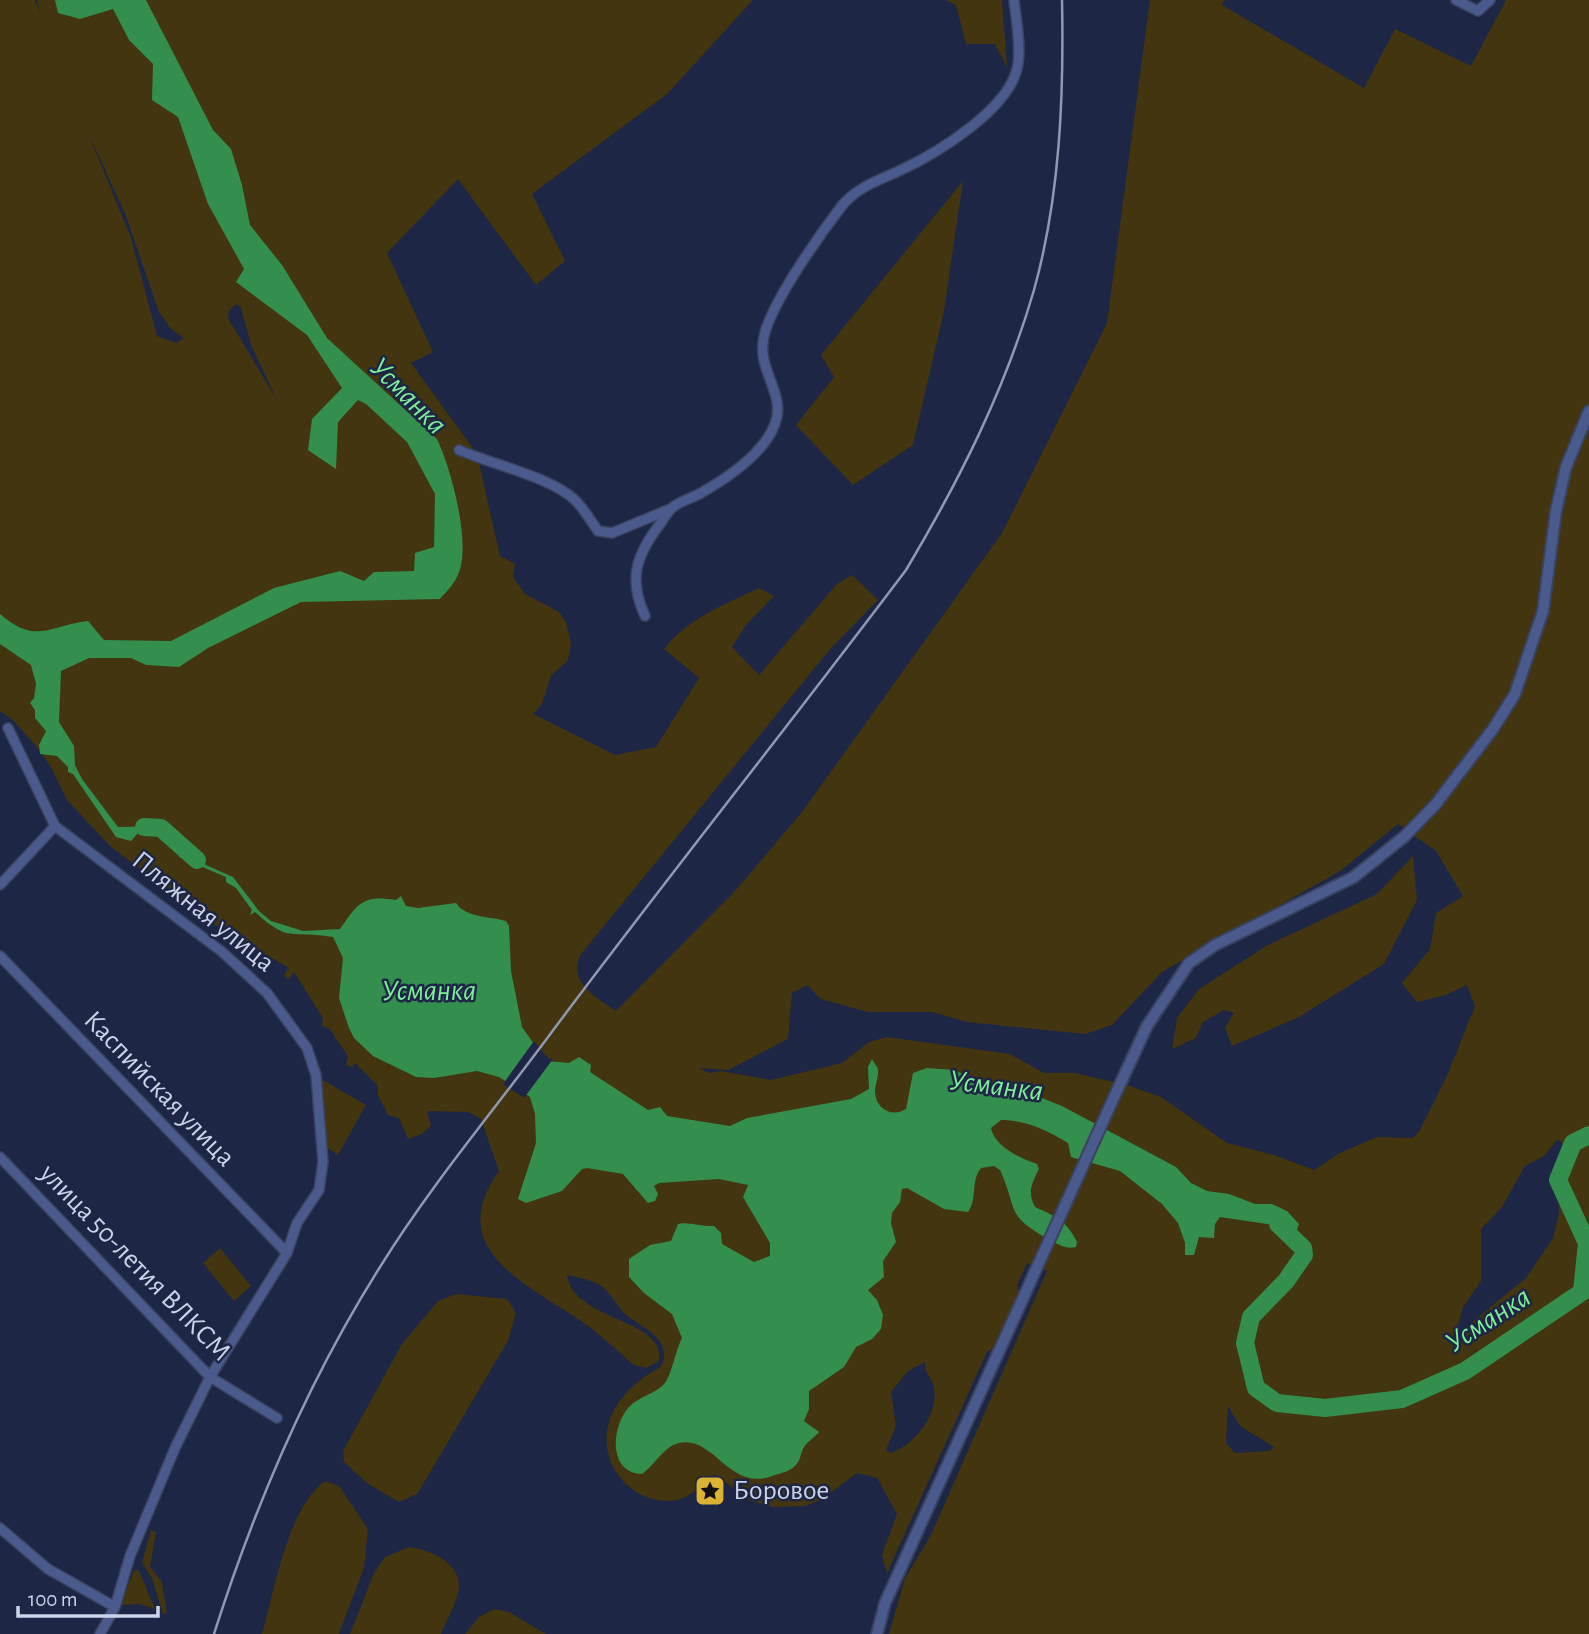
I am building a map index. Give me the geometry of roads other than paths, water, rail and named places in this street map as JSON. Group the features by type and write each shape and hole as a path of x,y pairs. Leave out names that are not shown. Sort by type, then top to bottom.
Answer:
{"street":[{"path":"459,450 491,465 526,474 574,499 598,531 612,533 672,508 734,471 764,443 776,426 780,411 764,364 765,329 843,204 860,189 954,141 1004,92 1018,66 1014,0"},
{"path":"1457,0 1478,11 1490,0"},
{"path":"877,1634 885,1603 1147,1026 1189,963 1215,945 1354,877 1405,836 1435,805 1493,729 1515,694 1543,611 1556,511 1566,467 1589,411"},
{"path":"645,616 638,601 637,560 672,508"},
{"name":"Пляжная улица","path":"8,728 55,826 221,951 267,993 307,1048 316,1075 323,1162 319,1190 297,1223 287,1253 210,1377 175,1448 130,1556 115,1606 100,1634"},
{"path":"0,885 55,826"},
{"name":"Каспийская улица","path":"0,956 287,1253"},
{"name":"улица 50-летия ВЛКСМ","path":"0,1157 210,1377 277,1418"},
{"path":"0,1528 48,1569 115,1606"}],"water":[{"path":"55,0 146,0 213,130 231,149 250,225 282,265 327,338 437,439 454,488 463,547 455,580 440,599 301,602 208,648 179,667 146,665 131,658 89,658 61,671 59,722 74,746 75,765 82,779 118,827 160,826 206,865 233,877 259,911 271,921 303,931 340,929 363,902 376,899 396,900 401,896 406,906 418,908 456,903 472,914 506,921 509,926 511,971 522,1027 546,1061 569,1063 579,1057 591,1065 590,1072 648,1110 660,1107 667,1116 730,1126 747,1118 851,1099 869,1089 868,1067 872,1059 878,1069 875,1089 878,1103 895,1113 906,1109 913,1073 927,1068 954,1070 991,1086 1015,1087 1062,1106 1176,1167 1191,1183 1207,1191 1229,1194 1255,1204 1272,1204 1287,1211 1299,1224 1293,1241 1274,1225 1220,1217 1215,1224 1214,1238 1199,1237 1194,1255 1185,1255 1185,1243 1178,1223 1162,1204 1120,1171 1071,1157 1068,1143 1044,1130 1028,1124 1001,1120 991,1128 997,1141 1016,1155 1037,1164 1039,1169 1031,1192 1035,1207 1065,1224 1077,1242 1076,1247 1059,1245 1025,1224 1015,1211 1000,1170 994,1166 981,1168 978,1173 973,1201 968,1212 944,1209 907,1188 902,1189 900,1202 892,1213 891,1223 896,1242 883,1261 884,1277 868,1290 877,1300 883,1315 881,1329 872,1339 856,1347 844,1367 809,1391 809,1409 804,1421 819,1432 804,1447 795,1466 783,1473 759,1479 746,1477 703,1447 692,1443 679,1443 668,1448 642,1474 631,1472 623,1466 618,1458 616,1437 623,1416 633,1403 665,1383 682,1338 672,1314 644,1293 629,1277 629,1259 650,1245 671,1241 678,1224 682,1223 714,1226 721,1233 722,1244 754,1262 770,1256 770,1243 743,1197 748,1185 719,1179 659,1183 654,1186 658,1194 655,1201 648,1203 623,1174 587,1168 582,1169 562,1191 526,1203 518,1199 536,1143 535,1114 530,1097 499,1077 477,1071 434,1078 416,1077 373,1056 354,1038 349,1028 339,998 343,958 333,937 291,934 276,928 255,912 250,915 252,910 236,888 226,882 226,877 179,857 171,839 166,836 154,832 139,832 131,841 116,837 73,774 68,772 68,767 57,756 40,754 39,745 46,731 35,718 35,710 30,703 34,698 36,684 31,665 0,644 0,614 23,629 33,631 88,621 104,640 171,641 274,588 340,571 364,581 374,572 414,571 415,553 434,547 435,494 407,442 366,404 358,400 338,422 336,469 308,450 312,419 342,388 307,335 236,282 244,269 208,204 178,117 152,100 153,64 129,40 113,9 80,19 58,13"}],"waterway":[{"name":"Усманка","path":"144,827 161,828 197,860"},
{"name":"Усманка","path":"1278,1224 1303,1248 1304,1255 1286,1281 1251,1317 1245,1343 1256,1388 1277,1403 1325,1408 1402,1399 1465,1371 1582,1292 1587,1243 1558,1180 1573,1143 1589,1135"}],"railway":[{"path":"214,1634 247,1538 285,1445 329,1354 380,1267 465,1146 906,570 962,469 1009,363 1043,255 1055,183 1061,109 1062,0"}],"place":[{"name":"Боровое","path":"710,1491"}]}
